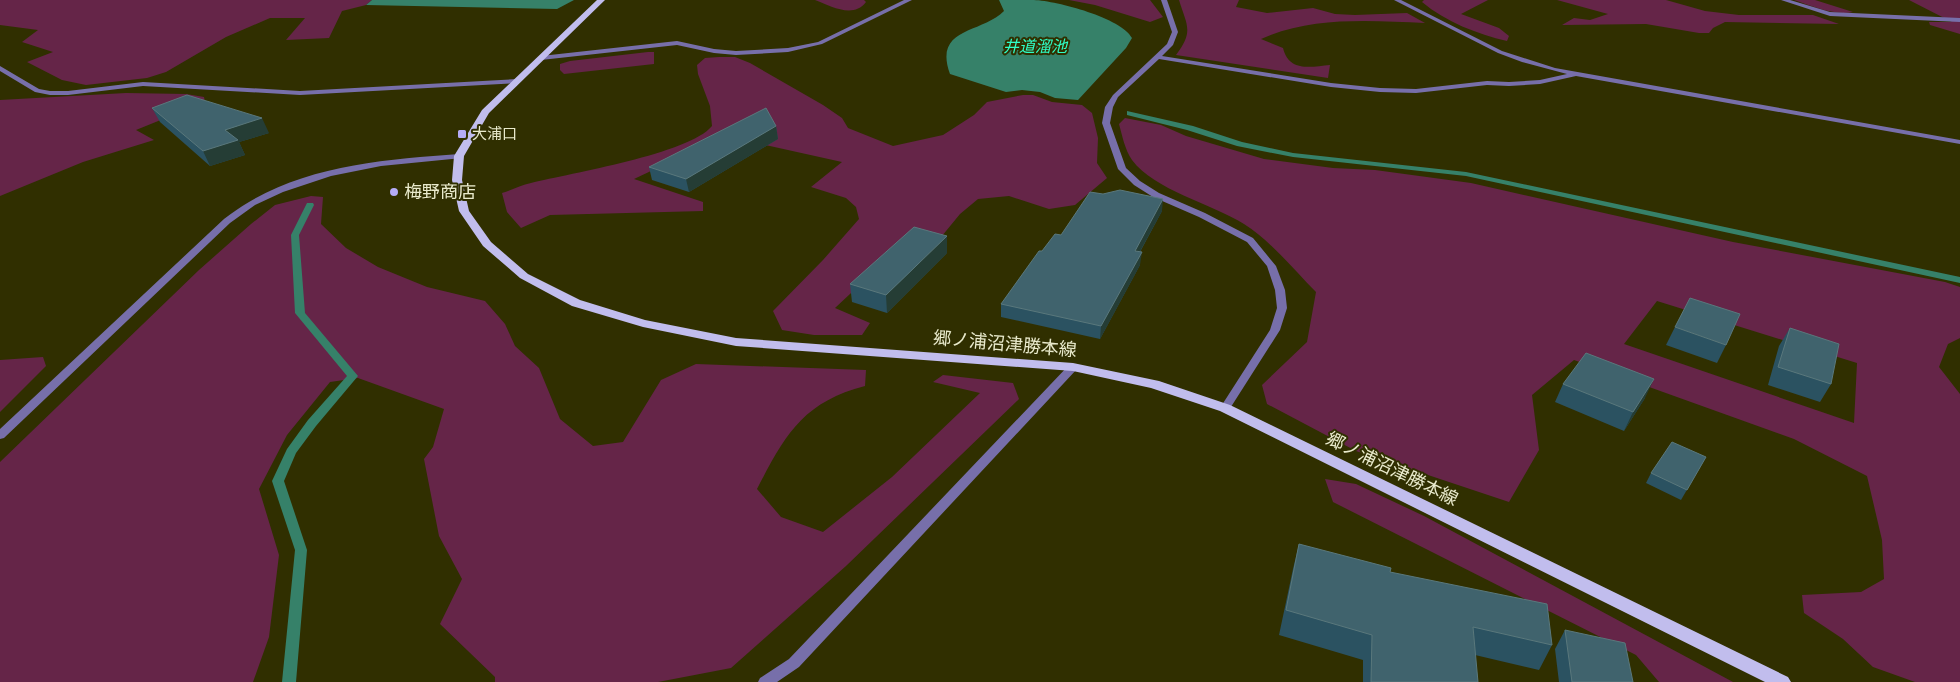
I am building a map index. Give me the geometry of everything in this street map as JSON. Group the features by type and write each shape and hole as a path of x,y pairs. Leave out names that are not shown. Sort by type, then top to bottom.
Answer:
{"main road":[{"name":"郷ノ浦沼津勝本線","path":"601,0 485,112 459,156 457,180 464,211 487,244 524,276 576,303 642,323 736,342 1073,367 1154,384 1225,408 1782,682"}],"street":[{"path":"541,58 677,43 736,54 788,50 820,43 909,0"},
{"path":"1164,0 1175,32 1170,44 1115,96 1109,107 1106,123 1122,168 1137,183 1156,195 1202,215 1250,240 1271,266 1280,290 1282,308 1275,330 1225,408"},
{"path":"1397,0 1500,52 1524,62 1577,74 1960,142"},
{"path":"1784,0 1830,14 1960,20"},
{"path":"1158,57 1331,85 1380,90 1416,91 1487,83 1532,83 1577,74"},
{"path":"0,68 36,91 50,93 68,93 143,84 300,93 517,81"},
{"path":"0,435 227,221 254,202 316,177 361,166 459,156"},
{"path":"765,682 794,663 1073,367"}],"shaded area":[{"path":"0,0 372,0 366,5 342,11 329,38 286,40 305,18 270,18 226,37 166,72 147,78 86,85 62,80 27,62 53,52 22,42 38,30 0,25"},
{"path":"815,0 864,0 866,2 855,10 842,10"},
{"path":"1069,0 1150,0 1163,17 1150,22 1095,5"},
{"path":"1179,0 1239,0 1236,7 1267,13 1313,8 1335,14 1407,13 1425,23 1363,21 1321,23 1280,32 1261,39 1283,48 1286,56 1295,64 1308,67 1330,65 1328,78 1176,55 1182,47 1187,34 1186,22"},
{"path":"1424,0 1488,0 1461,14 1499,28 1509,36 1507,41 1473,31 1441,16 1422,2"},
{"path":"1557,0 1666,0 1705,11 1739,15 1813,15 1839,24 1725,22 1713,28 1709,33 1646,24 1562,25 1574,18 1590,20 1608,14"},
{"path":"1794,0 1815,0 1853,12 1831,12"},
{"path":"1909,0 1960,0 1960,34 1930,25 1929,22 1952,22"},
{"path":"654,52 654,64 564,74 560,70 560,64 570,61"},
{"path":"735,57 750,63 823,105 842,118 848,128 893,146 943,135 974,115 987,102 1023,95 1033,95 1052,102 1082,105 1092,113 1098,138 1097,163 1107,178 1075,205 1049,209 1009,196 978,199 960,214 937,242 911,237 835,308 870,323 862,335 814,335 782,330 773,311 823,260 859,219 856,207 846,198 811,187 842,162 725,136 634,179 703,202 703,211 550,215 521,228 507,212 502,193 527,184 655,154 699,136 712,126 710,106 698,74 697,65 705,58"},
{"path":"126,93 186,94 204,97 205,102 136,130 154,140 83,162 0,196 0,100"},
{"path":"1125,118 1161,125 1186,136 1264,159 1333,168 1375,170 1471,183 1733,242 1945,282 1960,287 1960,338 1948,344 1939,367 1960,394 1960,682 1915,682 1873,667 1843,639 1804,613 1802,595 1861,592 1884,579 1882,540 1867,476 1794,439 1574,360 1532,395 1539,450 1509,502 1356,451 1267,404 1262,385 1307,342 1316,292 1273,247 1244,224 1184,196 1154,180 1142,171 1130,156 1119,124","holes":["1657,301 1857,363 1854,423 1624,344"]},
{"path":"311,196 323,197 321,224 346,248 378,267 427,287 485,301 505,324 515,346 539,368 560,419 593,446 623,442 661,380 696,364 866,370 865,386 826,401 798,423 777,452 757,489 781,517 823,532 892,477 980,393 933,382 943,375 1013,383 1019,399 846,566 731,668 658,682 495,682 495,677 440,624 462,579 439,536 424,459 433,447 444,409 358,378 330,382 287,435 259,489 279,555 269,637 253,682 0,682 0,462 199,270 251,224 275,205"},
{"path":"43,357 46,366 0,412 0,360"},
{"path":"1325,479 1356,484 1424,516 1733,682 1659,682 1636,655 1333,502"}],"water":[{"path":"372,0 574,0 557,9 366,5"},
{"name":"井道溜池","path":"999,0 1034,0 1072,7 1103,17 1126,31 1132,38 1126,48 1078,100 1055,98 1040,92 1022,90 1006,92 950,74 946,59 948,48 954,39 1004,11"}],"building":[{"path":"187,95 262,118 225,130 238,140 203,151 152,108"},
{"path":"766,108 776,126 686,179 649,167"},
{"path":"1120,190 1163,199 1135,251 1142,252 1101,326 1001,304 1039,251 1042,251 1055,234 1061,235 1090,192 1103,194"},
{"path":"914,227 947,236 886,295 850,284"},
{"path":"1690,298 1740,314 1726,345 1675,327"},
{"path":"1790,328 1839,344 1831,384 1778,367"},
{"path":"1586,353 1654,379 1633,412 1563,384"},
{"path":"1672,442 1706,457 1687,490 1651,473"},
{"path":"1299,544 1391,568 1390,572 1547,604 1552,645 1473,627 1478,682 1371,682 1372,635 1286,610"},
{"path":"1565,630 1625,643 1633,682 1572,682"}],"waterway":[{"path":"1130,113 1190,128 1240,144 1293,155 1466,174 1960,280"},
{"path":"289,682 301,550 278,481 291,452 312,423 353,376 300,313 295,235 310,205"}],"place":[{"name":"大浦口","path":"462,134"},
{"name":"梅野商店","path":"394,192"}]}
